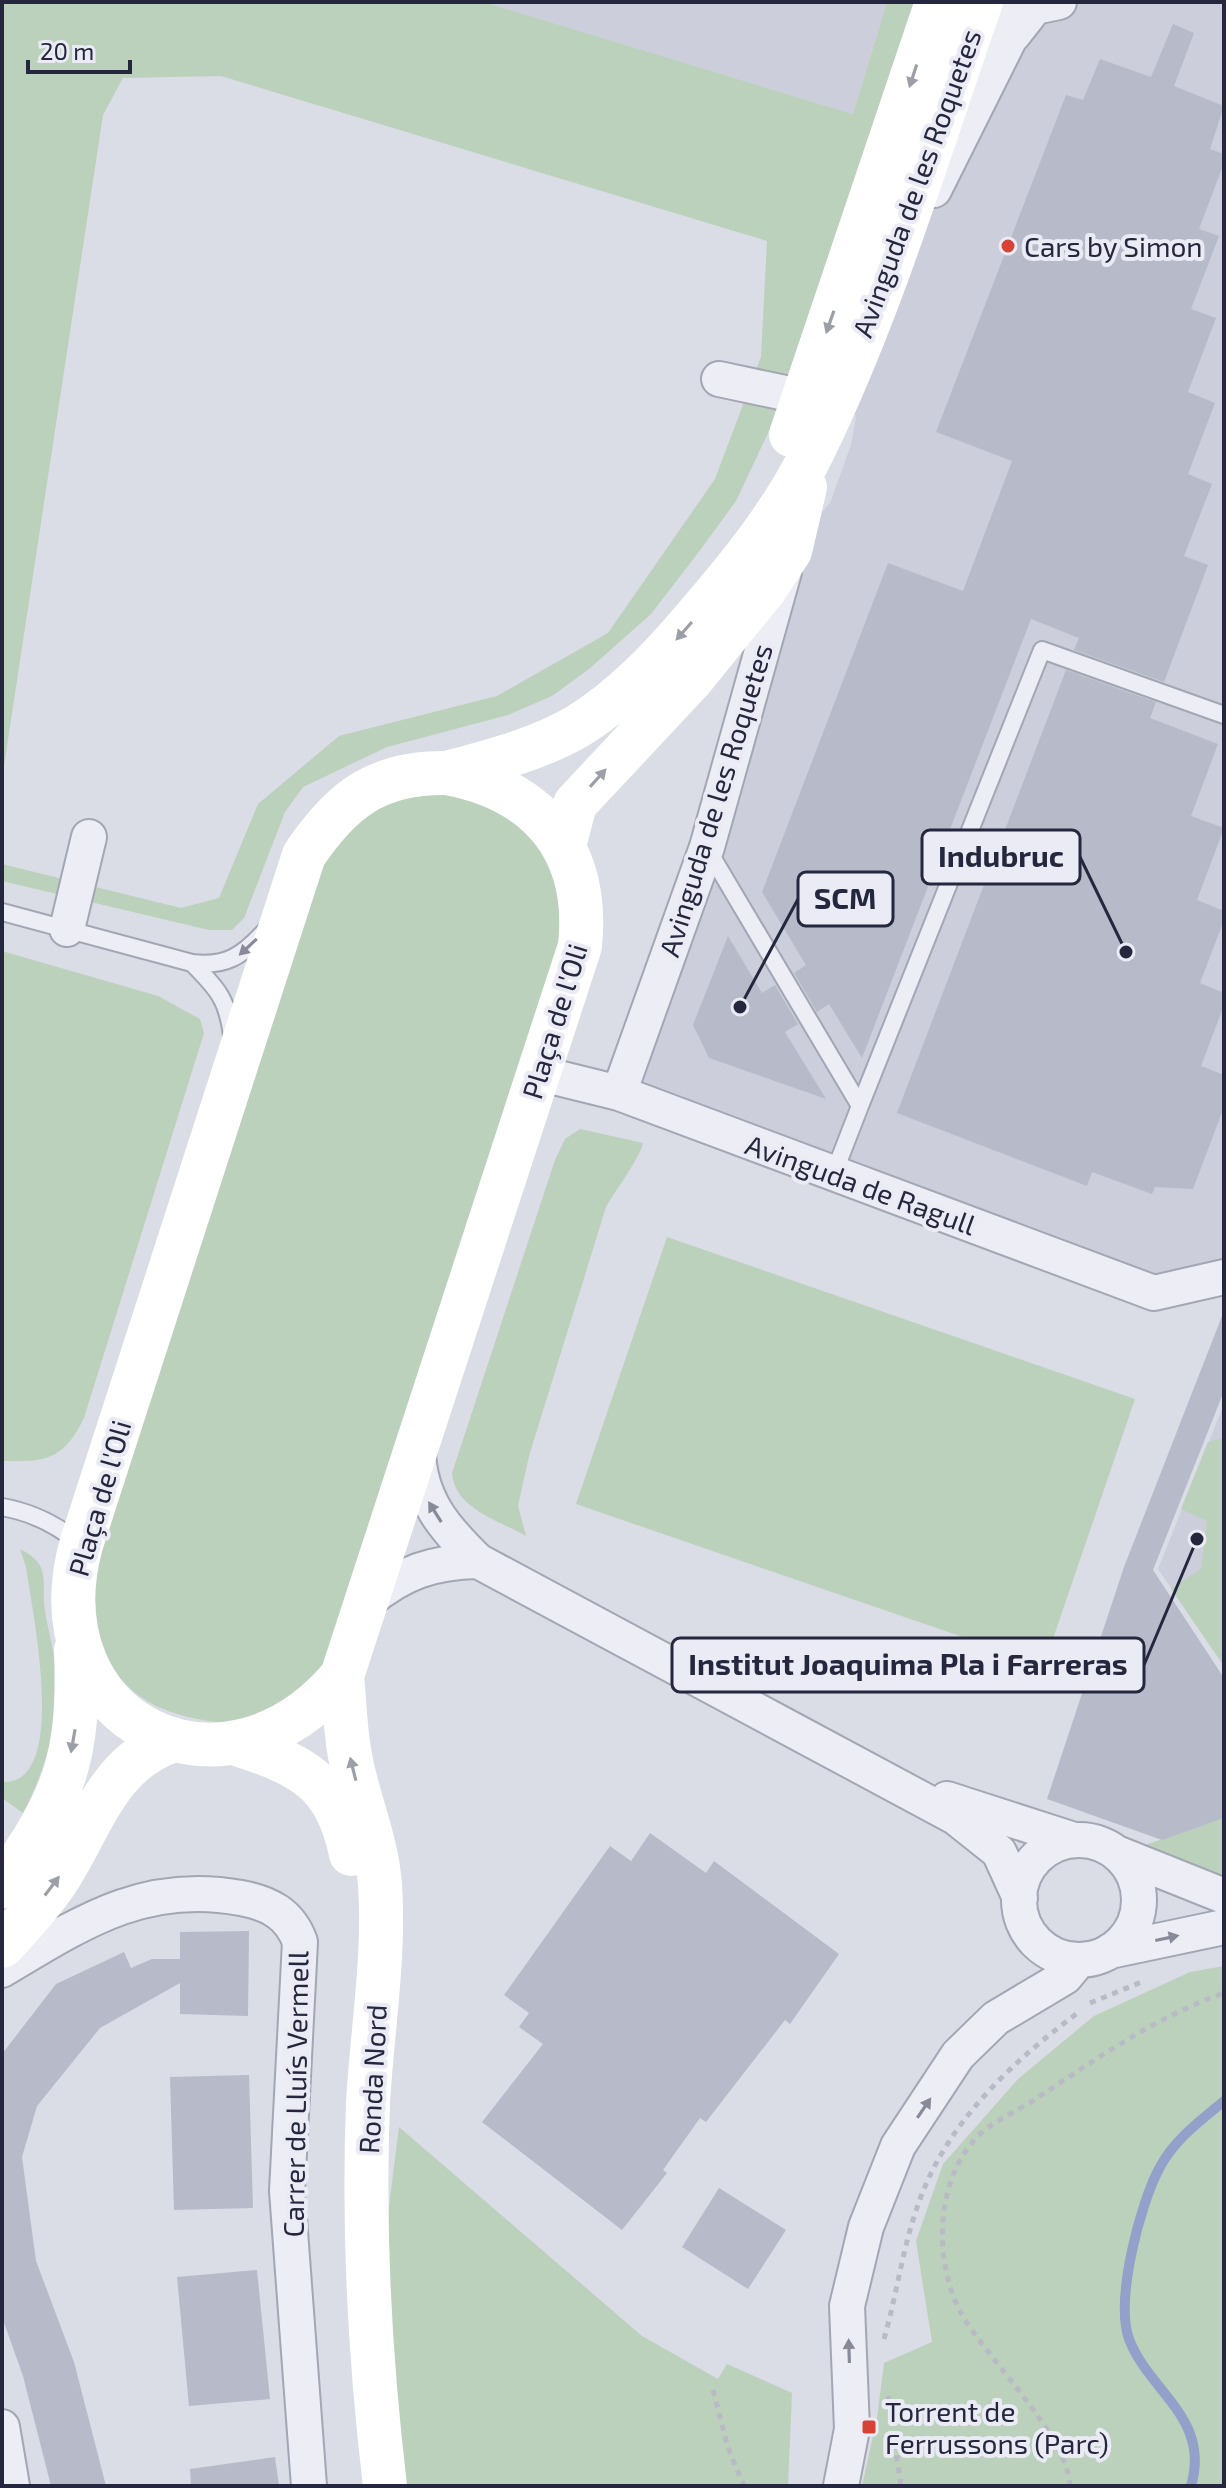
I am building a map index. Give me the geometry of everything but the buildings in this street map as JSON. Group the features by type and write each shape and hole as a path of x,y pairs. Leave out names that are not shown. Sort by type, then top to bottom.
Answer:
{"main road":[{"path":"733,571 771,493 937,2"},
{"name":"Avinguda de les Roquetes","path":"447,773 526,749 576,727 601,710 669,647 774,518 813,452 872,312 981,2"},
{"name":"Avinguda de les Roquetes","path":"564,846 575,804 738,626 790,551 813,452"},
{"name":"Plaça de l'Oli","path":"447,773 501,788 540,815 564,846 575,873 582,908 580,946 342,1676 312,1709 286,1726 237,1744 174,1740 141,1725 107,1698 90,1673 75,1636 72,1592 81,1545 304,855 341,806 383,782 410,774 447,773"},
{"path":"2,1886 49,1812 69,1768 78,1714 75,1636"},
{"name":"Ronda Nord","path":"342,1676 350,1758 373,1842 380,1883 380,1956 368,2103 367,2197 376,2386 385,2486"},
{"path":"2,1946 57,1881 121,1771 143,1752 174,1740"},
{"name":"Ronda Nord","path":"237,1744 302,1768 321,1787 334,1807 348,1840 355,1876 357,1919 342,2086 340,2161 347,2346 359,2486"}],"street":[{"path":"872,312 1008,42 1021,2"},
{"path":"1008,42 1035,7 1059,2"},
{"path":"719,379 804,397"},
{"name":"Avinguda de les Roquetes","path":"619,1093 707,847 790,551"},
{"path":"67,929 89,837"},
{"name":"Avinguda de Ragull","path":"538,1073 619,1093 1154,1293 1224,1277"},
{"path":"1183,1286 1224,1257"},
{"path":"418,1450 422,1488 434,1514 478,1561 955,1817 999,1852 1020,1898 1025,1927 1042,1948 1058,1957 1095,1956 1224,1927"},
{"path":"368,1601 412,1570 445,1562 478,1561"},
{"path":"886,1779 1071,1839 1100,1843 1119,1854 1224,1896"},
{"path":"1020,1898 1024,1874 1031,1862 1051,1845 1071,1839"},
{"path":"841,2486 852,2429 847,2306 866,2227 898,2146 958,2055 996,2018 1065,1977 1134,1924 1139,1903 1131,1870 1119,1854"},
{"name":"Carrer de Lluís Vermell","path":"2,1970 110,1910 163,1894 220,1894 267,1902 295,1927 300,1942 287,2191 309,2486"},
{"path":"2,2427 12,2486"}],"lane":[{"path":"834,1173 1042,650 1224,715"},
{"path":"707,847 860,1106"},
{"path":"2,912 192,963 216,966 233,960 264,932 287,900"},
{"path":"192,963 217,988 229,1010 235,1068"},
{"path":"2,1507 22,1511 63,1530 81,1545"}],"path":[{"path":"882,2346 918,2203 939,2153 958,2126 1048,2034 1094,2001 1156,1976"},
{"path":"1070,2486 1069,2471 1056,2447 961,2313 946,2268 943,2216 950,2180 978,2136 1181,2008 1224,1993"},
{"path":"885,2383 901,2486"},
{"path":"713,2390 728,2448 744,2486"}],"shaded area":[{"path":"484,2 887,2 853,114"},
{"path":"979,2 1224,2 1224,1277 1154,1293 619,1093 803,533 830,503 851,445 856,418 845,377"},
{"path":"1224,1404 1224,1666 1158,1569"}],"green space":[{"path":"2,2 484,2 853,114 887,2 915,2 769,431 736,501 698,553 651,614 589,669 552,696 508,715 387,747 303,787 285,812 244,918 232,930 209,930 2,881 2,864 181,908 219,898 258,804 339,736 497,696 608,633 715,479 761,357 767,241 221,76 123,78 103,115 2,779"},
{"path":"442,787 523,819 551,858 566,928 322,1670 275,1709 251,1721 212,1722 168,1711 126,1684 112,1666 97,1622 95,1566 319,874 342,834 387,801"},
{"path":"2,951 158,996 200,1019 204,1033 84,1418 69,1443 61,1450 52,1456 31,1461 2,1461"},
{"path":"580,1129 643,1143 606,1207 529,1456 518,1506 526,1536 469,1505 455,1485 452,1473 555,1160 565,1139"},
{"path":"667,1237 1135,1399 1044,1665 576,1504"},
{"path":"1224,1438 1224,1666 1171,1589 1201,1569 1207,1521 1181,1509 1208,1442"},
{"path":"20,1549 37,1561 43,1574 45,1611 57,1680 51,1738 42,1769 23,1813 2,1798 2,1782 23,1776 36,1756 41,1726 39,1653 26,1567"},
{"path":"1224,1818 1224,1896 1119,1854"},
{"path":"1224,1966 1224,2486 862,2486 877,2418 884,2363 932,2342 916,2241 943,2164 1018,2079 1094,2016 1190,1972"},
{"path":"399,2127 642,2336 718,2379 727,2364 792,2393 788,2486 399,2486 385,2238"}],"waterway":[{"path":"1191,2486 1195,2462 1193,2442 1175,2407 1138,2358 1129,2339 1125,2322 1127,2277 1138,2227 1160,2167 1180,2139 1224,2101"}],"place":[{"name":"Cars by Simon","path":"1008,246"},
{"name":"Indubruc","path":"1126,952"},
{"name":"SCM","path":"740,1007"},
{"name":"Institut Joaquima Pla i Farreras","path":"1197,1539"},
{"name":"Torrent de Ferrussons (Parc)","path":"869,2427"}]}
